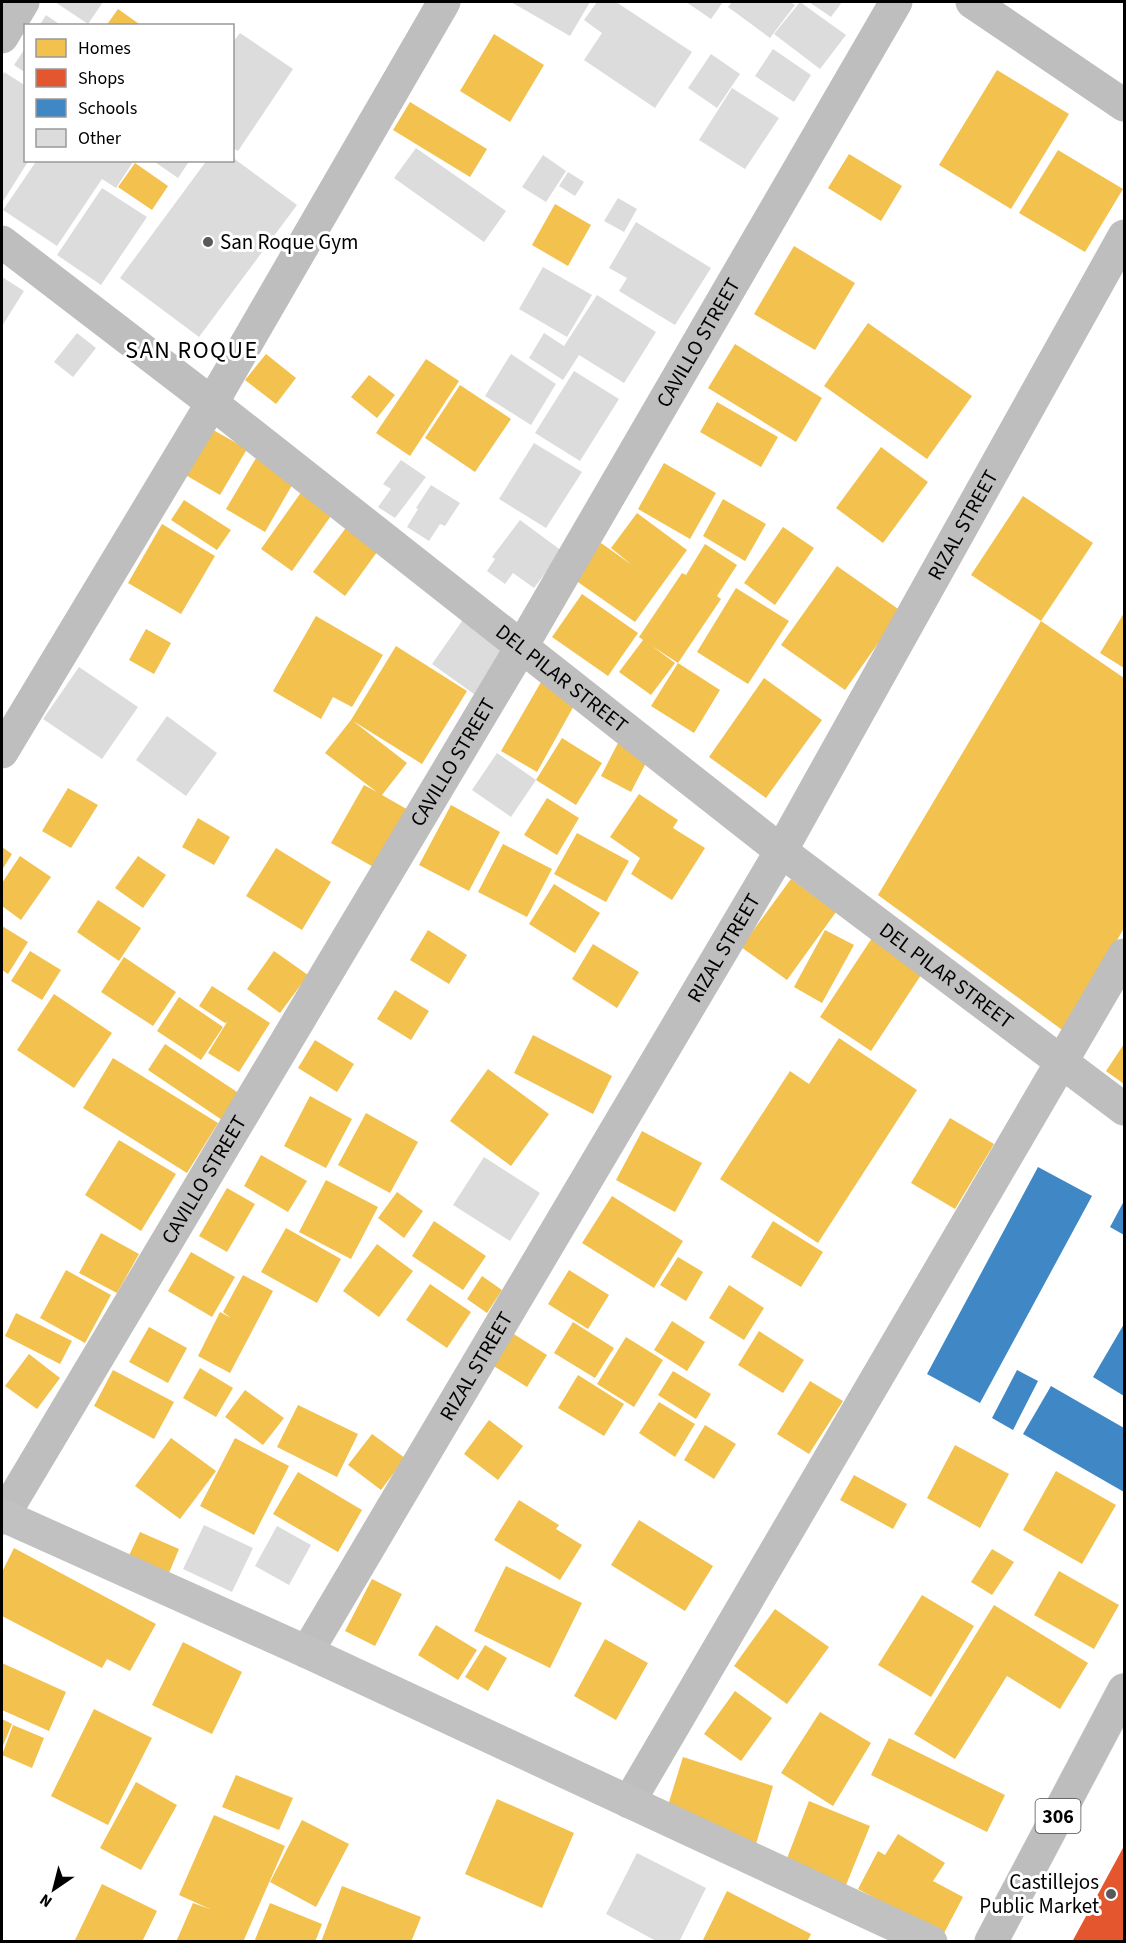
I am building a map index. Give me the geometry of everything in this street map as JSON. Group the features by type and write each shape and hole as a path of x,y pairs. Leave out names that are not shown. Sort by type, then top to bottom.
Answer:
{"main road":[{"path":"2,1516 307,1652 931,1941"},
{"name":"306","path":"991,1941 1125,1690"}],"street":[{"path":"2,37 23,2"},
{"path":"2,752 212,403 444,2"},
{"name":"CAVILLO STREET","path":"2,1516 522,646 896,2"},
{"path":"972,2 1125,105"},
{"name":"RIZAL STREET","path":"307,1652 781,851 1125,236"},
{"name":"DEL PILAR STREET","path":"2,242 212,403 781,851 1125,1109"},
{"path":"629,1802 1125,955"}],"building: Homes":[{"path":"118,9 139,24 107,24"},
{"path":"494,34 544,65 510,122 460,91"},
{"path":"997,70 1069,114 1011,209 939,165"},
{"path":"410,102 487,149 470,177 393,130"},
{"path":"1058,150 1123,189 1085,252 1019,213"},
{"path":"849,154 902,186 881,221 828,188"},
{"path":"135,163 168,186 152,210 118,187"},
{"path":"555,204 591,225 568,266 532,245"},
{"path":"794,246 855,283 815,350 754,314"},
{"path":"868,323 972,396 927,459 824,386"},
{"path":"735,344 822,398 796,442 708,388"},
{"path":"266,354 296,378 276,404 245,380"},
{"path":"426,359 459,381 410,456 376,433"},
{"path":"369,375 395,395 377,418 351,397"},
{"path":"460,385 511,419 475,472 425,438"},
{"path":"717,402 778,437 761,467 700,432"},
{"path":"208,427 247,449 220,495 182,473"},
{"path":"881,447 928,482 883,543 836,508"},
{"path":"256,458 295,480 265,532 226,509"},
{"path":"664,463 716,493 690,539 638,509"},
{"path":"302,491 333,513 292,571 261,549"},
{"path":"1023,496 1093,543 1041,621 971,575"},
{"path":"723,499 766,524 745,561 703,536"},
{"path":"184,500 231,530 217,550 171,520"},
{"path":"637,513 687,550 635,622 575,580 601,543 632,565 611,548"},
{"path":"162,524 215,556 181,614 128,583"},
{"path":"348,525 380,548 345,596 313,572"},
{"path":"783,527 814,548 775,605 744,583"},
{"path":"705,544 737,565 717,596 721,599 678,663 652,646 675,663 651,695 619,672 643,640 639,637 682,573 686,575"},
{"path":"837,566 901,611 845,690 781,645"},
{"path":"736,588 789,621 748,684 697,652"},
{"path":"582,594 638,633 608,676 552,637"},
{"path":"1124,613 1124,668 1100,653"},
{"path":"316,616 383,655 352,707 333,697 321,719 273,691"},
{"path":"1041,621 1124,678 1124,928 1065,1032 878,895"},
{"path":"146,629 171,643 154,674 129,660"},
{"path":"396,646 467,691 422,764 353,721 407,763 382,795 410,811 377,869 331,843 364,785 377,792 325,753 351,720"},
{"path":"678,663 720,690 694,733 651,706"},
{"path":"764,678 822,720 766,798 709,757"},
{"path":"541,682 576,702 537,772 501,751"},
{"path":"562,738 602,763 576,805 536,780"},
{"path":"618,743 648,759 631,792 601,776"},
{"path":"68,788 98,805 71,848 42,831"},
{"path":"639,794 678,820 673,828 705,848 672,900 631,874 640,858 610,837"},
{"path":"547,798 579,818 557,855 524,835"},
{"path":"451,805 500,832 469,891 419,865"},
{"path":"198,818 230,837 214,865 182,847"},
{"path":"577,833 629,861 606,902 554,874"},
{"path":"503,844 552,869 527,917 478,892"},
{"path":"2,847 12,854 2,870"},
{"path":"276,848 331,882 302,930 246,896"},
{"path":"20,856 51,877 21,920 2,906 2,883"},
{"path":"138,856 166,875 143,908 115,888"},
{"path":"791,879 836,912 787,980 741,947"},
{"path":"554,884 600,913 575,953 529,924"},
{"path":"98,900 141,928 119,961 77,932"},
{"path":"2,926 28,942 8,974 2,970"},
{"path":"428,930 467,955 449,984 410,960"},
{"path":"825,930 854,945 822,1003 794,987"},
{"path":"872,938 923,972 871,1051 820,1017"},
{"path":"593,944 639,972 617,1008 572,979"},
{"path":"30,951 61,970 42,1000 11,981"},
{"path":"274,951 308,975 280,1013 247,989"},
{"path":"124,957 176,992 153,1026 101,992"},
{"path":"212,986 270,1023 239,1072 208,1053 227,1022 225,1023 199,1006"},
{"path":"395,990 429,1011 411,1040 377,1019"},
{"path":"54,994 112,1033 74,1088 17,1050"},
{"path":"179,997 223,1027 201,1060 157,1031"},
{"path":"533,1035 612,1076 593,1114 514,1073"},
{"path":"839,1038 917,1090 818,1243 720,1179 790,1071 809,1084"},
{"path":"315,1040 354,1064 337,1092 298,1068"},
{"path":"165,1044 243,1096 225,1122 148,1070"},
{"path":"1124,1044 1124,1084 1106,1071"},
{"path":"113,1058 218,1123 187,1173 83,1108"},
{"path":"488,1069 549,1114 511,1166 450,1121"},
{"path":"310,1096 352,1119 326,1168 284,1146"},
{"path":"366,1113 418,1142 390,1193 338,1165"},
{"path":"950,1118 994,1144 955,1209 911,1183"},
{"path":"642,1131 702,1163 675,1212 616,1180"},
{"path":"119,1140 176,1174 141,1231 85,1195"},
{"path":"261,1155 307,1181 288,1212 244,1186"},
{"path":"326,1180 378,1207 351,1259 299,1232"},
{"path":"227,1188 255,1204 227,1252 199,1236"},
{"path":"397,1192 423,1211 404,1238 378,1218"},
{"path":"612,1196 683,1241 654,1288 582,1243"},
{"path":"434,1221 486,1256 463,1290 412,1256"},
{"path":"773,1221 823,1252 801,1287 751,1257"},
{"path":"286,1228 341,1259 317,1303 261,1272"},
{"path":"101,1233 139,1254 117,1293 79,1273"},
{"path":"377,1244 413,1271 379,1317 343,1291"},
{"path":"191,1252 235,1277 212,1317 168,1291"},
{"path":"678,1257 703,1272 686,1301 660,1285"},
{"path":"66,1270 111,1295 85,1343 40,1318"},
{"path":"569,1270 609,1295 588,1329 548,1304"},
{"path":"243,1275 273,1291 230,1373 198,1356 220,1312 231,1318 223,1312"},
{"path":"482,1276 502,1290 487,1313 467,1299"},
{"path":"430,1284 471,1312 447,1348 406,1320"},
{"path":"729,1285 764,1308 744,1340 709,1318"},
{"path":"16,1313 72,1341 60,1364 5,1336"},
{"path":"672,1321 705,1342 687,1371 654,1350"},
{"path":"573,1322 614,1348 595,1378 554,1353"},
{"path":"149,1327 187,1348 168,1383 129,1362"},
{"path":"509,1331 547,1355 527,1387 489,1363"},
{"path":"759,1331 804,1360 783,1393 738,1365"},
{"path":"626,1337 663,1360 634,1407 597,1384"},
{"path":"29,1354 60,1378 37,1409 5,1386"},
{"path":"200,1368 233,1388 216,1417 183,1398"},
{"path":"113,1370 174,1402 154,1439 94,1406"},
{"path":"673,1371 711,1394 696,1419 658,1395"},
{"path":"578,1375 624,1404 604,1436 558,1408"},
{"path":"810,1381 843,1401 809,1454 777,1434"},
{"path":"245,1390 284,1418 263,1445 225,1417"},
{"path":"659,1402 695,1424 675,1457 639,1433"},
{"path":"298,1405 358,1434 337,1477 277,1447"},
{"path":"489,1420 523,1446 498,1480 464,1454"},
{"path":"705,1425 736,1444 714,1479 684,1460"},
{"path":"372,1434 405,1458 381,1490 348,1465"},
{"path":"171,1438 216,1471 180,1519 135,1486"},
{"path":"235,1438 289,1466 254,1535 200,1506"},
{"path":"955,1445 1009,1474 980,1528 927,1498"},
{"path":"1056,1471 1116,1505 1082,1564 1023,1530"},
{"path":"298,1472 362,1510 338,1552 273,1514"},
{"path":"854,1475 907,1504 893,1529 840,1500"},
{"path":"519,1500 559,1525 556,1529 582,1545 560,1580 494,1540"},
{"path":"639,1520 713,1566 685,1611 611,1565"},
{"path":"140,1532 179,1549 166,1580 126,1562"},
{"path":"14,1548 156,1624 130,1671 107,1659 102,1668 2,1616 2,1572"},
{"path":"992,1549 1014,1562 992,1595 971,1582"},
{"path":"506,1566 582,1603 550,1668 474,1631"},
{"path":"1059,1571 1119,1605 1094,1649 1034,1615"},
{"path":"372,1579 402,1594 375,1646 345,1631"},
{"path":"922,1595 974,1626 931,1697 878,1665"},
{"path":"994,1605 1088,1663 1060,1709 1007,1676 955,1759 914,1734"},
{"path":"775,1609 829,1647 787,1704 734,1666"},
{"path":"436,1625 477,1650 458,1680 418,1655"},
{"path":"605,1639 648,1663 616,1720 574,1696"},
{"path":"183,1642 242,1672 212,1734 152,1705"},
{"path":"485,1645 507,1658 488,1691 465,1677"},
{"path":"2,1663 66,1692 49,1731 2,1710"},
{"path":"735,1691 772,1718 741,1761 704,1734"},
{"path":"94,1709 152,1738 108,1825 51,1796"},
{"path":"820,1712 871,1743 833,1806 781,1773"},
{"path":"2,1719 12,1724 2,1748"},
{"path":"13,1725 44,1738 32,1768 2,1755"},
{"path":"889,1738 1005,1795 987,1832 871,1775"},
{"path":"683,1757 773,1786 756,1844 665,1815"},
{"path":"236,1775 293,1798 279,1830 222,1807"},
{"path":"136,1782 177,1805 141,1870 100,1848"},
{"path":"497,1799 574,1833 542,1908 465,1874"},
{"path":"809,1801 870,1826 846,1885 786,1861"},
{"path":"214,1815 285,1846 243,1942 176,1942 193,1903 210,1909 179,1895"},
{"path":"302,1820 349,1844 316,1907 270,1882"},
{"path":"898,1834 945,1863 933,1881 963,1897 943,1935 858,1889 878,1851 885,1855"},
{"path":"102,1884 157,1911 142,1942 74,1942"},
{"path":"342,1886 421,1917 411,1942 321,1942"},
{"path":"727,1891 811,1934 807,1942 702,1942"},
{"path":"270,1903 322,1924 315,1942 254,1942"}],"building: Shops":[{"name":"Castillejos Public Market","path":"1124,1846 1124,1942 1072,1942"}],"building: Schools":[{"path":"1038,1167 1092,1196 980,1403 927,1374"},
{"path":"1124,1201 1124,1235 1110,1227"},
{"path":"1124,1324 1124,1396 1093,1377"},
{"path":"1017,1370 1038,1381 1013,1430 992,1418"},
{"path":"1051,1386 1124,1428 1124,1492 1023,1434"}],"building: Other":[{"path":"55,2 103,2 88,24"},
{"path":"511,2 590,2 570,36"},
{"path":"597,2 616,2 692,52 655,108 584,60 602,33 584,20"},
{"path":"686,2 723,2 711,19"},
{"path":"732,2 790,2 795,5 770,38 728,7"},
{"path":"800,2 846,35 820,69 774,34"},
{"path":"809,2 842,2 831,17"},
{"path":"46,15 59,24 40,24"},
{"path":"240,33 293,69 238,151 234,149 234,40"},
{"path":"773,49 811,75 794,102 755,76"},
{"path":"24,50 24,72 14,65"},
{"path":"711,54 740,74 717,108 688,88"},
{"path":"4,72 24,85 24,162 28,162 2,203 2,77"},
{"path":"732,88 779,118 745,169 699,140"},
{"path":"416,148 506,211 484,242 394,178"},
{"path":"543,155 566,171 546,202 522,187"},
{"name":"San Roque Gym","path":"234,158 297,205 199,337 120,278 206,162 234,162"},
{"path":"36,162 133,162 116,188 102,179 57,246 3,210"},
{"path":"155,162 189,162 178,178"},
{"path":"568,172 584,182 575,196 559,186"},
{"path":"102,188 147,217 101,285 57,255"},
{"path":"618,198 637,209 624,232 604,221"},
{"path":"636,222 711,268 675,325 619,291 627,278 609,268"},
{"path":"543,267 592,295 567,337 519,309"},
{"path":"2,277 24,291 2,326"},
{"path":"597,295 656,332 624,383 579,355 563,380 529,358 544,333 564,346"},
{"path":"77,333 96,348 73,377 54,362"},
{"path":"511,354 556,384 531,425 485,396"},
{"path":"574,371 619,399 580,461 535,433"},
{"path":"534,443 582,472 546,528 499,499"},
{"path":"401,460 426,477 395,518 378,507 391,489 383,484"},
{"path":"431,485 460,503 445,526 440,524 429,541 407,527"},
{"path":"520,520 562,551 534,588 513,573 505,584 487,571 495,559 492,557"},
{"path":"467,614 513,647 478,697 432,664"},
{"path":"79,667 138,707 102,759 43,719"},
{"path":"167,716 217,753 186,796 136,760"},
{"path":"497,753 536,780 511,817 472,790"},
{"path":"484,1157 540,1193 510,1241 453,1205"},
{"path":"204,1525 253,1548 232,1592 183,1569"},
{"path":"277,1526 311,1545 289,1585 255,1566"},
{"path":"637,1853 706,1888 679,1942 658,1942 606,1914"}],"place":[{"name":"San Roque Gym","path":"208,242"},
{"name":"Castillejos Public Market","path":"1111,1894"}],"district":[{"name":"SAN ROQUE","path":"192,350"}]}
